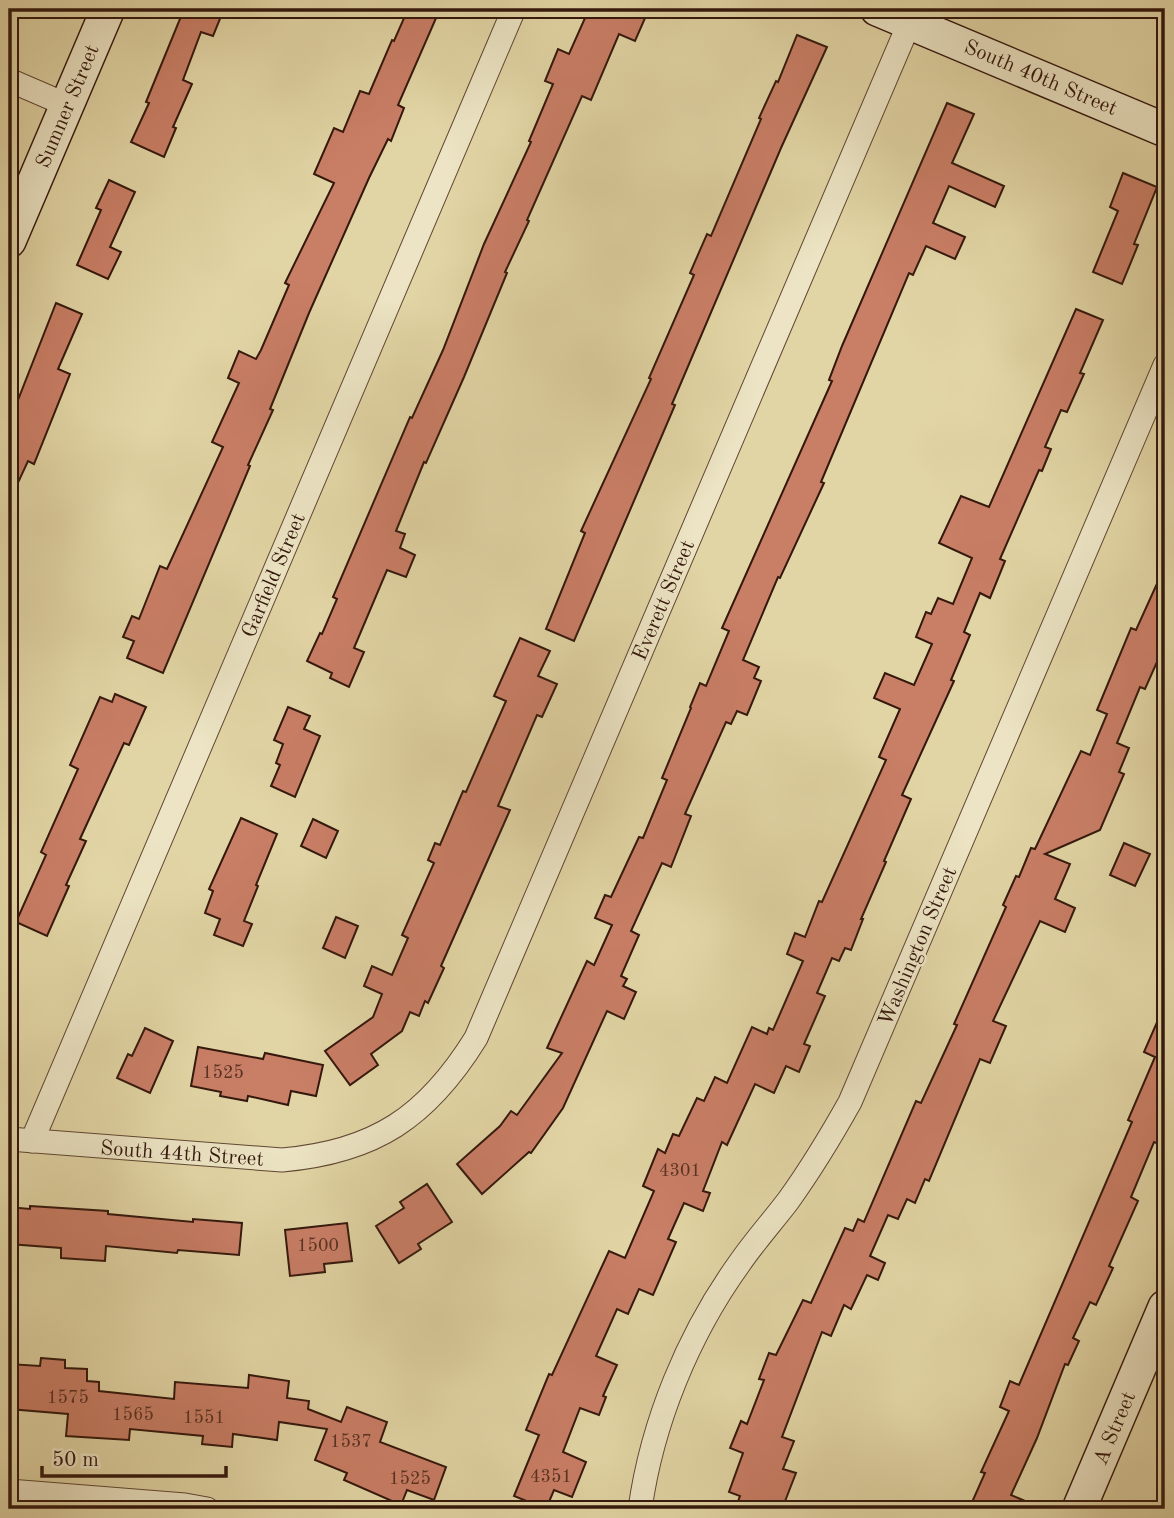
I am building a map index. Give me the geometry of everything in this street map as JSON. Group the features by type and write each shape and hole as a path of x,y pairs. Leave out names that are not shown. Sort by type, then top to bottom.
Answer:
{"main road":[{"name":"Sumner Street","path":"9,241 108,9"},
{"name":"South 40th Street","path":"877,9 913,16 1165,130"},
{"name":"A Street","path":"1079,1509 1165,1307"}],"street":[{"name":"Garfield Street","path":"32,1141 514,9"},
{"name":"Everett Street","path":"355,1147 399,1124 430,1100 456,1071 476,1038 913,16"},
{"path":"9,80 67,105"},
{"name":"Washington Street","path":"640,1509 658,1429 677,1377 704,1320 738,1265 819,1156 850,1102 1165,365"},
{"name":"South 44th Street","path":"9,1139 282,1160 313,1157 355,1147"},
{"path":"9,1491 207,1509"}],"building":[{"path":"184,9 224,9 213,36 201,32 183,80 192,84 173,127 176,128 164,157 131,142 149,103 146,102"},
{"path":"408,9 440,9 398,105 404,108 391,141 388,139 369,178 309,313 270,409 273,410 163,673 127,658 134,641 123,637 132,616 139,619 160,566 167,569 223,447 212,442 239,383 228,378 239,351 256,359 289,285 285,283 334,183 314,174 334,128 343,132 360,91 369,94"},
{"path":"589,9 649,9 635,41 619,34 591,100 582,96 527,220 529,221 505,272 507,273 464,377 426,463 424,462 396,531 405,534 400,548 415,555 406,577 387,570 354,648 364,652 349,687 330,678 332,673 307,661 320,633 322,634 337,599 333,597 410,417 412,418 443,350 484,244 531,142 529,141 553,84 545,81 558,49 569,54"},
{"path":"797,35 827,47 781,148 574,641 546,629 585,533 581,531 651,379 649,378 694,275 690,273 707,234 711,236 761,119 759,118 776,81 778,82"},
{"path":"947,103 974,114 952,163 1004,186 995,207 949,186 933,223 965,237 955,259 926,246 913,275 909,273 821,482 824,483 780,578 778,577 743,660 759,667 754,678 761,681 747,715 737,711 731,724 726,722 685,814 691,816 671,867 662,863 631,931 639,935 621,976 627,979 623,986 636,992 624,1019 607,1011 563,1108 531,1153 482,1194 457,1164 500,1126 511,1111 517,1115 562,1053 547,1048 587,961 594,965 612,925 595,918 605,895 611,897 639,837 643,838 667,780 662,778 690,707 700,683 706,686 729,631 722,628 832,381 829,380 842,346"},
{"path":"1123,173 1157,187 1134,244 1138,245 1122,284 1093,272 1118,211 1110,207"},
{"path":"109,180 135,192 110,247 121,252 108,279 77,265 101,210 96,208"},
{"path":"56,303 82,314 58,369 70,374 34,464 28,461 9,502 9,423"},
{"path":"1076,309 1103,320 1080,373 1084,374 1067,412 1061,410 1045,447 1051,449 1000,559 1005,561 990,598 980,593 964,632 970,635 951,680 954,681 902,795 911,799 884,861 886,862 861,919 851,950 845,948 839,961 832,958 817,993 825,996 804,1044 810,1046 799,1072 786,1066 774,1093 755,1084 727,1145 722,1142 703,1191 710,1193 703,1211 684,1203 668,1239 676,1242 653,1295 639,1289 628,1314 617,1309 596,1356 617,1365 603,1396 606,1397 599,1415 580,1408 563,1452 586,1462 572,1497 554,1490 546,1509 514,1496 539,1435 526,1430 549,1374 552,1375 609,1251 625,1258 654,1191 643,1186 658,1149 665,1153 673,1134 679,1136 697,1098 704,1101 715,1077 727,1083 752,1027 767,1034 769,1028 773,1030 803,961 787,954 795,933 805,937 819,901 822,902 886,760 879,757 900,709 874,698 885,673 914,685 932,644 916,637 926,612 931,614 938,598 953,604 972,558 939,543 961,496 989,507"},
{"path":"1165,566 1165,644 1145,689 1140,687 1117,743 1129,748 1119,772 1124,774 1100,830 1045,854 1070,864 1055,899 1075,908 1065,932 1040,921 993,1021 1006,1026 990,1063 980,1059 929,1181 925,1179 915,1203 907,1199 898,1219 888,1215 870,1256 885,1263 878,1280 867,1275 851,1309 844,1305 831,1336 822,1332 782,1437 794,1441 783,1469 796,1473 782,1509 768,1504 766,1509 735,1509 740,1496 729,1492 743,1453 730,1448 741,1421 747,1424 764,1380 759,1379 769,1353 776,1355 803,1300 811,1303 845,1228 853,1231 858,1219 864,1222 916,1101 921,1103 957,1025 954,1024 1006,907 1003,905 1016,876 1019,877 1031,848 1035,849 1081,751 1090,755 1107,714 1097,710 1131,628 1136,630"},
{"path":"520,638 550,651 538,676 557,684 542,717 537,715 498,806 510,810 441,966 444,968 428,1003 425,1001 419,1016 410,1012 402,1031 371,1054 378,1065 350,1085 325,1051 373,1017 382,994 364,986 372,966 392,975 408,938 402,935 434,863 428,860 435,843 440,845 506,701 494,696"},
{"path":"115,694 146,707 129,745 124,743 80,839 86,841 47,936 16,922 46,855 41,852 78,769 70,765 100,697 112,702"},
{"path":"288,707 310,716 304,729 320,736 295,797 271,786 280,765 276,763 283,744 274,740"},
{"path":"241,818 277,834 244,921 252,924 243,946 214,935 220,919 205,913 213,891 209,889"},
{"path":"313,819 338,831 326,858 301,846"},
{"path":"1124,843 1150,854 1135,886 1110,875"},
{"path":"336,917 358,926 345,958 323,948"},
{"path":"1165,1004 1165,1134 1161,1145 1154,1142 1131,1197 1138,1201 1109,1266 1113,1268 1096,1305 1090,1302 1073,1338 1079,1341 1068,1365 1065,1364 1037,1438 1011,1495 1044,1509 969,1509 985,1473 981,1472 1009,1411 1000,1407 1010,1381 1019,1385 1132,1122 1128,1120 1155,1057 1144,1052"},
{"path":"145,1028 173,1041 150,1093 117,1078 128,1054 132,1056"},
{"path":"198,1047 263,1059 265,1053 323,1065 316,1096 291,1091 288,1105 248,1096 247,1101 220,1096 221,1092 191,1086"},
{"path":"427,1184 452,1222 418,1244 421,1249 399,1263 376,1226 404,1208 400,1202"},
{"path":"30,1206 108,1211 108,1214 193,1222 193,1219 242,1223 239,1255 178,1250 177,1253 106,1246 105,1261 61,1258 61,1248 9,1244 9,1207 30,1209"},
{"path":"347,1223 352,1261 324,1264 325,1272 290,1276 285,1230"},
{"path":"41,1358 65,1360 65,1368 87,1369 87,1381 99,1382 99,1391 174,1399 175,1382 248,1388 249,1375 289,1381 287,1398 309,1401 308,1409 341,1422 347,1407 387,1422 380,1442 446,1467 434,1500 407,1490 401,1505 344,1480 347,1473 315,1460 327,1429 279,1422 277,1440 233,1434 232,1447 202,1444 203,1436 130,1429 129,1440 66,1436 68,1414 9,1409 9,1364 40,1366"}]}
